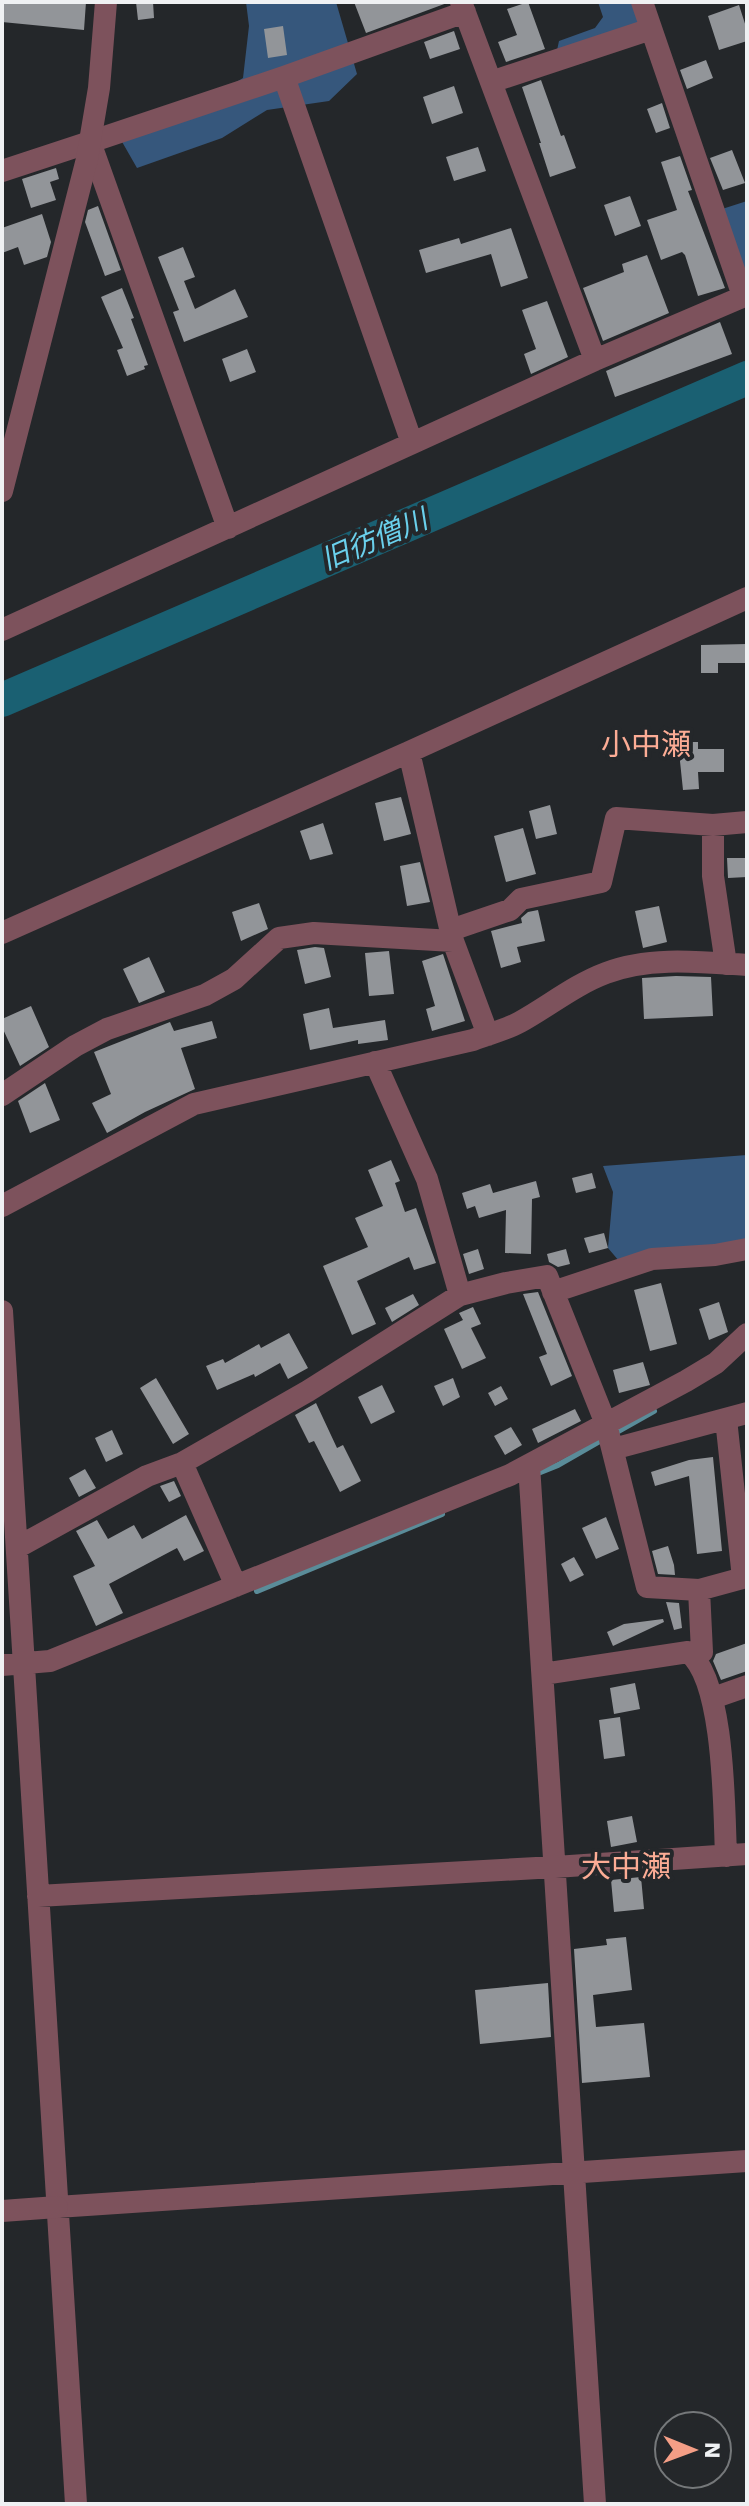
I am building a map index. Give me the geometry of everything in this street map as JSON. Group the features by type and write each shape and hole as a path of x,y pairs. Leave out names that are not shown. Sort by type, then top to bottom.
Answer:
{"street":[{"path":"2,491 90,142 99,88 106,2"},
{"path":"2,630 595,360 745,296 642,2"},
{"path":"2,171 284,77 463,7 595,360"},
{"path":"491,82 651,29"},
{"path":"284,77 412,443"},
{"path":"90,142 228,528"},
{"path":"2,933 747,598"},
{"path":"409,752 452,935 488,1035"},
{"path":"2,1095 75,1046 107,1029 205,995 234,979 279,938 314,933 452,935 510,910 521,899 601,882 616,818 713,825 747,822"},
{"path":"2,1206 194,1104 488,1035 517,1024 567,991 608,972 654,963 737,965 713,876 713,825"},
{"path":"375,1062 427,1179 460,1295"},
{"path":"553,1292 652,1259 715,1255 747,1249"},
{"path":"18,1547 147,1476 182,1463 308,1391 460,1295 547,1276 606,1424 647,1587 699,1590 745,1578 736,1416 613,1449"},
{"path":"2,1311 76,2504"},
{"path":"2,1665 50,1661 529,1465 716,1363 747,1334"},
{"path":"182,1463 236,1586"},
{"path":"529,1465 595,2504"},
{"path":"695,1657 702,1652 699,1590"},
{"path":"38,1896 737,1855 713,1698 695,1657 688,1652 543,1674"},
{"path":"713,1698 747,1686"},
{"path":"2,2211 747,2161"}],"shaded area":[{"path":"246,2 336,2 357,74 329,101 267,110 222,138 137,168 117,133 196,106 243,78 249,26"},
{"path":"598,2 631,2 642,32 556,55 559,41 595,28 603,17"},
{"path":"747,201 747,284 719,210"},
{"path":"747,1155 747,1248 625,1268 608,1248 613,1192 603,1166"}],"building":[{"path":"2,2 86,2 84,30 2,22"},
{"path":"136,2 153,2 154,18 138,20"},
{"path":"354,2 447,2 447,3 366,33"},
{"path":"528,2 545,49 506,62 498,42 517,35 507,9"},
{"path":"739,5 747,41 719,50 708,16"},
{"path":"283,26 287,55 268,58 264,29"},
{"path":"454,31 460,49 430,59 424,42"},
{"path":"706,60 713,78 687,89 680,70"},
{"path":"541,80 576,168 550,177 522,87"},
{"path":"454,86 463,113 432,124 423,97"},
{"path":"662,103 670,128 656,133 647,109"},
{"path":"478,147 486,171 454,181 446,157"},
{"path":"732,150 745,183 723,190 710,158"},
{"path":"680,156 692,190 688,191 725,288 698,296 685,255 682,252 661,260 647,220 677,210 661,162"},
{"path":"56,168 59,179 50,182 56,200 31,208 22,179"},
{"path":"630,196 641,226 615,236 604,205"},
{"path":"98,206 121,270 105,276 85,222 88,210"},
{"path":"42,214 51,242 47,257 24,265 18,247 2,253 2,228"},
{"path":"511,228 528,278 501,287 491,254 426,273 419,250 459,238 461,244"},
{"path":"183,247 195,277 184,281 195,309 235,289 248,317 184,342 173,312 179,310 158,257"},
{"path":"647,255 669,313 603,341 583,288 624,272 622,264"},
{"path":"122,288 148,365 127,376 117,350 123,348 101,297"},
{"path":"547,301 568,357 531,374 524,354 536,349 522,310"},
{"path":"720,322 732,354 615,397 606,371"},
{"path":"247,349 256,372 230,382 222,359"},
{"path":"747,644 747,663 718,663 718,673 701,673 701,645"},
{"path":"678,742 698,742 698,749 724,749 724,772 698,772 699,789 683,790"},
{"path":"401,797 411,834 384,841 375,803"},
{"path":"550,805 557,834 536,839 529,811"},
{"path":"323,823 333,854 310,860 300,831"},
{"path":"523,828 536,874 506,882 494,836"},
{"path":"727,858 747,858 747,877 728,878"},
{"path":"420,862 430,902 407,906 400,866"},
{"path":"259,903 268,929 241,941 232,912"},
{"path":"659,906 667,942 643,948 635,911"},
{"path":"538,910 545,941 517,947 521,962 501,968 491,931 522,923 521,918 528,912"},
{"path":"324,948 331,977 305,984 297,950"},
{"path":"389,951 394,994 369,996 365,953"},
{"path":"443,954 465,1021 432,1031 426,1009 435,1006 422,961"},
{"path":"149,957 165,992 139,1003 123,969"},
{"path":"711,977 713,1016 644,1019 642,978"},
{"path":"31,1006 49,1047 20,1066 2,1027 2,1019"},
{"path":"329,1008 333,1028 385,1020 388,1040 358,1044 358,1040 310,1050 303,1014"},
{"path":"212,1021 217,1038 181,1048 195,1089 107,1133 92,1103 111,1094 94,1052 170,1022 174,1031"},
{"path":"45,1083 60,1120 30,1133 18,1101"},
{"path":"391,1160 400,1181 395,1183 405,1212 416,1208 436,1263 414,1270 409,1257 357,1281 376,1324 352,1335 323,1266 368,1247 355,1218 383,1206 368,1170"},
{"path":"592,1173 596,1188 576,1193 572,1178"},
{"path":"536,1181 540,1197 532,1199 531,1254 505,1253 506,1210 479,1218 475,1206 467,1209 462,1193 490,1184 493,1193"},
{"path":"604,1233 608,1248 589,1253 584,1238"},
{"path":"478,1249 484,1269 469,1274 463,1254"},
{"path":"566,1249 570,1264 558,1267 549,1262 547,1254"},
{"path":"661,1283 677,1344 650,1351 634,1290"},
{"path":"538,1292 572,1376 551,1386 539,1357 547,1354 523,1294"},
{"path":"413,1294 419,1305 392,1322 385,1308"},
{"path":"719,1302 728,1332 709,1340 699,1309"},
{"path":"473,1307 481,1324 471,1328 486,1358 462,1369 444,1329 463,1320 459,1313"},
{"path":"289,1333 308,1368 288,1379 280,1363 255,1377 254,1374 217,1390 206,1366 223,1359 225,1363 259,1344 261,1348"},
{"path":"643,1362 650,1385 619,1393 613,1370"},
{"path":"156,1378 189,1434 173,1444 140,1388"},
{"path":"453,1378 460,1397 443,1406 434,1386"},
{"path":"382,1385 395,1412 371,1424 358,1397"},
{"path":"501,1386 508,1399 495,1406 488,1393"},
{"path":"316,1403 337,1448 343,1445 361,1481 340,1492 314,1441 309,1443 295,1415"},
{"path":"575,1409 581,1421 538,1443 532,1429"},
{"path":"511,1427 522,1445 505,1455 494,1436"},
{"path":"112,1430 123,1454 106,1462 95,1438"},
{"path":"713,1457 722,1551 697,1554 689,1476 655,1486 651,1472 689,1460"},
{"path":"85,1469 96,1488 79,1497 69,1478"},
{"path":"174,1481 181,1496 169,1502 160,1486"},
{"path":"186,1515 204,1551 184,1561 177,1548 109,1584 123,1613 96,1626 73,1576 95,1566 76,1531 97,1520 108,1539 134,1525 142,1539"},
{"path":"606,1517 619,1549 596,1559 582,1528"},
{"path":"668,1546 675,1575 658,1574 652,1551"},
{"path":"574,1557 584,1575 570,1582 561,1564"},
{"path":"666,1602 679,1603 682,1628 674,1630"},
{"path":"663,1619 664,1622 613,1646 607,1632 624,1624"},
{"path":"747,1643 747,1671 721,1680 713,1661 716,1654"},
{"path":"635,1683 640,1709 614,1714 610,1688"},
{"path":"620,1717 625,1756 604,1759 599,1720"},
{"path":"632,1816 637,1842 611,1847 607,1821"},
{"path":"641,1877 644,1909 614,1912 611,1880"},
{"path":"626,1937 632,1990 593,1995 596,2027 644,2023 650,2077 582,2083 574,1949 607,1945 606,1939"},
{"path":"548,1983 551,2037 480,2044 475,1990"}],"waterway":[{"name":"旧彷僧川","path":"2,700 747,378"},
{"path":"615,1433 654,1411"},
{"path":"533,1475 558,1465 605,1438"},
{"path":"257,1591 442,1514"}],"district":[{"name":"小中瀬","path":"646,745"},
{"name":"大中瀬","path":"626,1867"}]}
